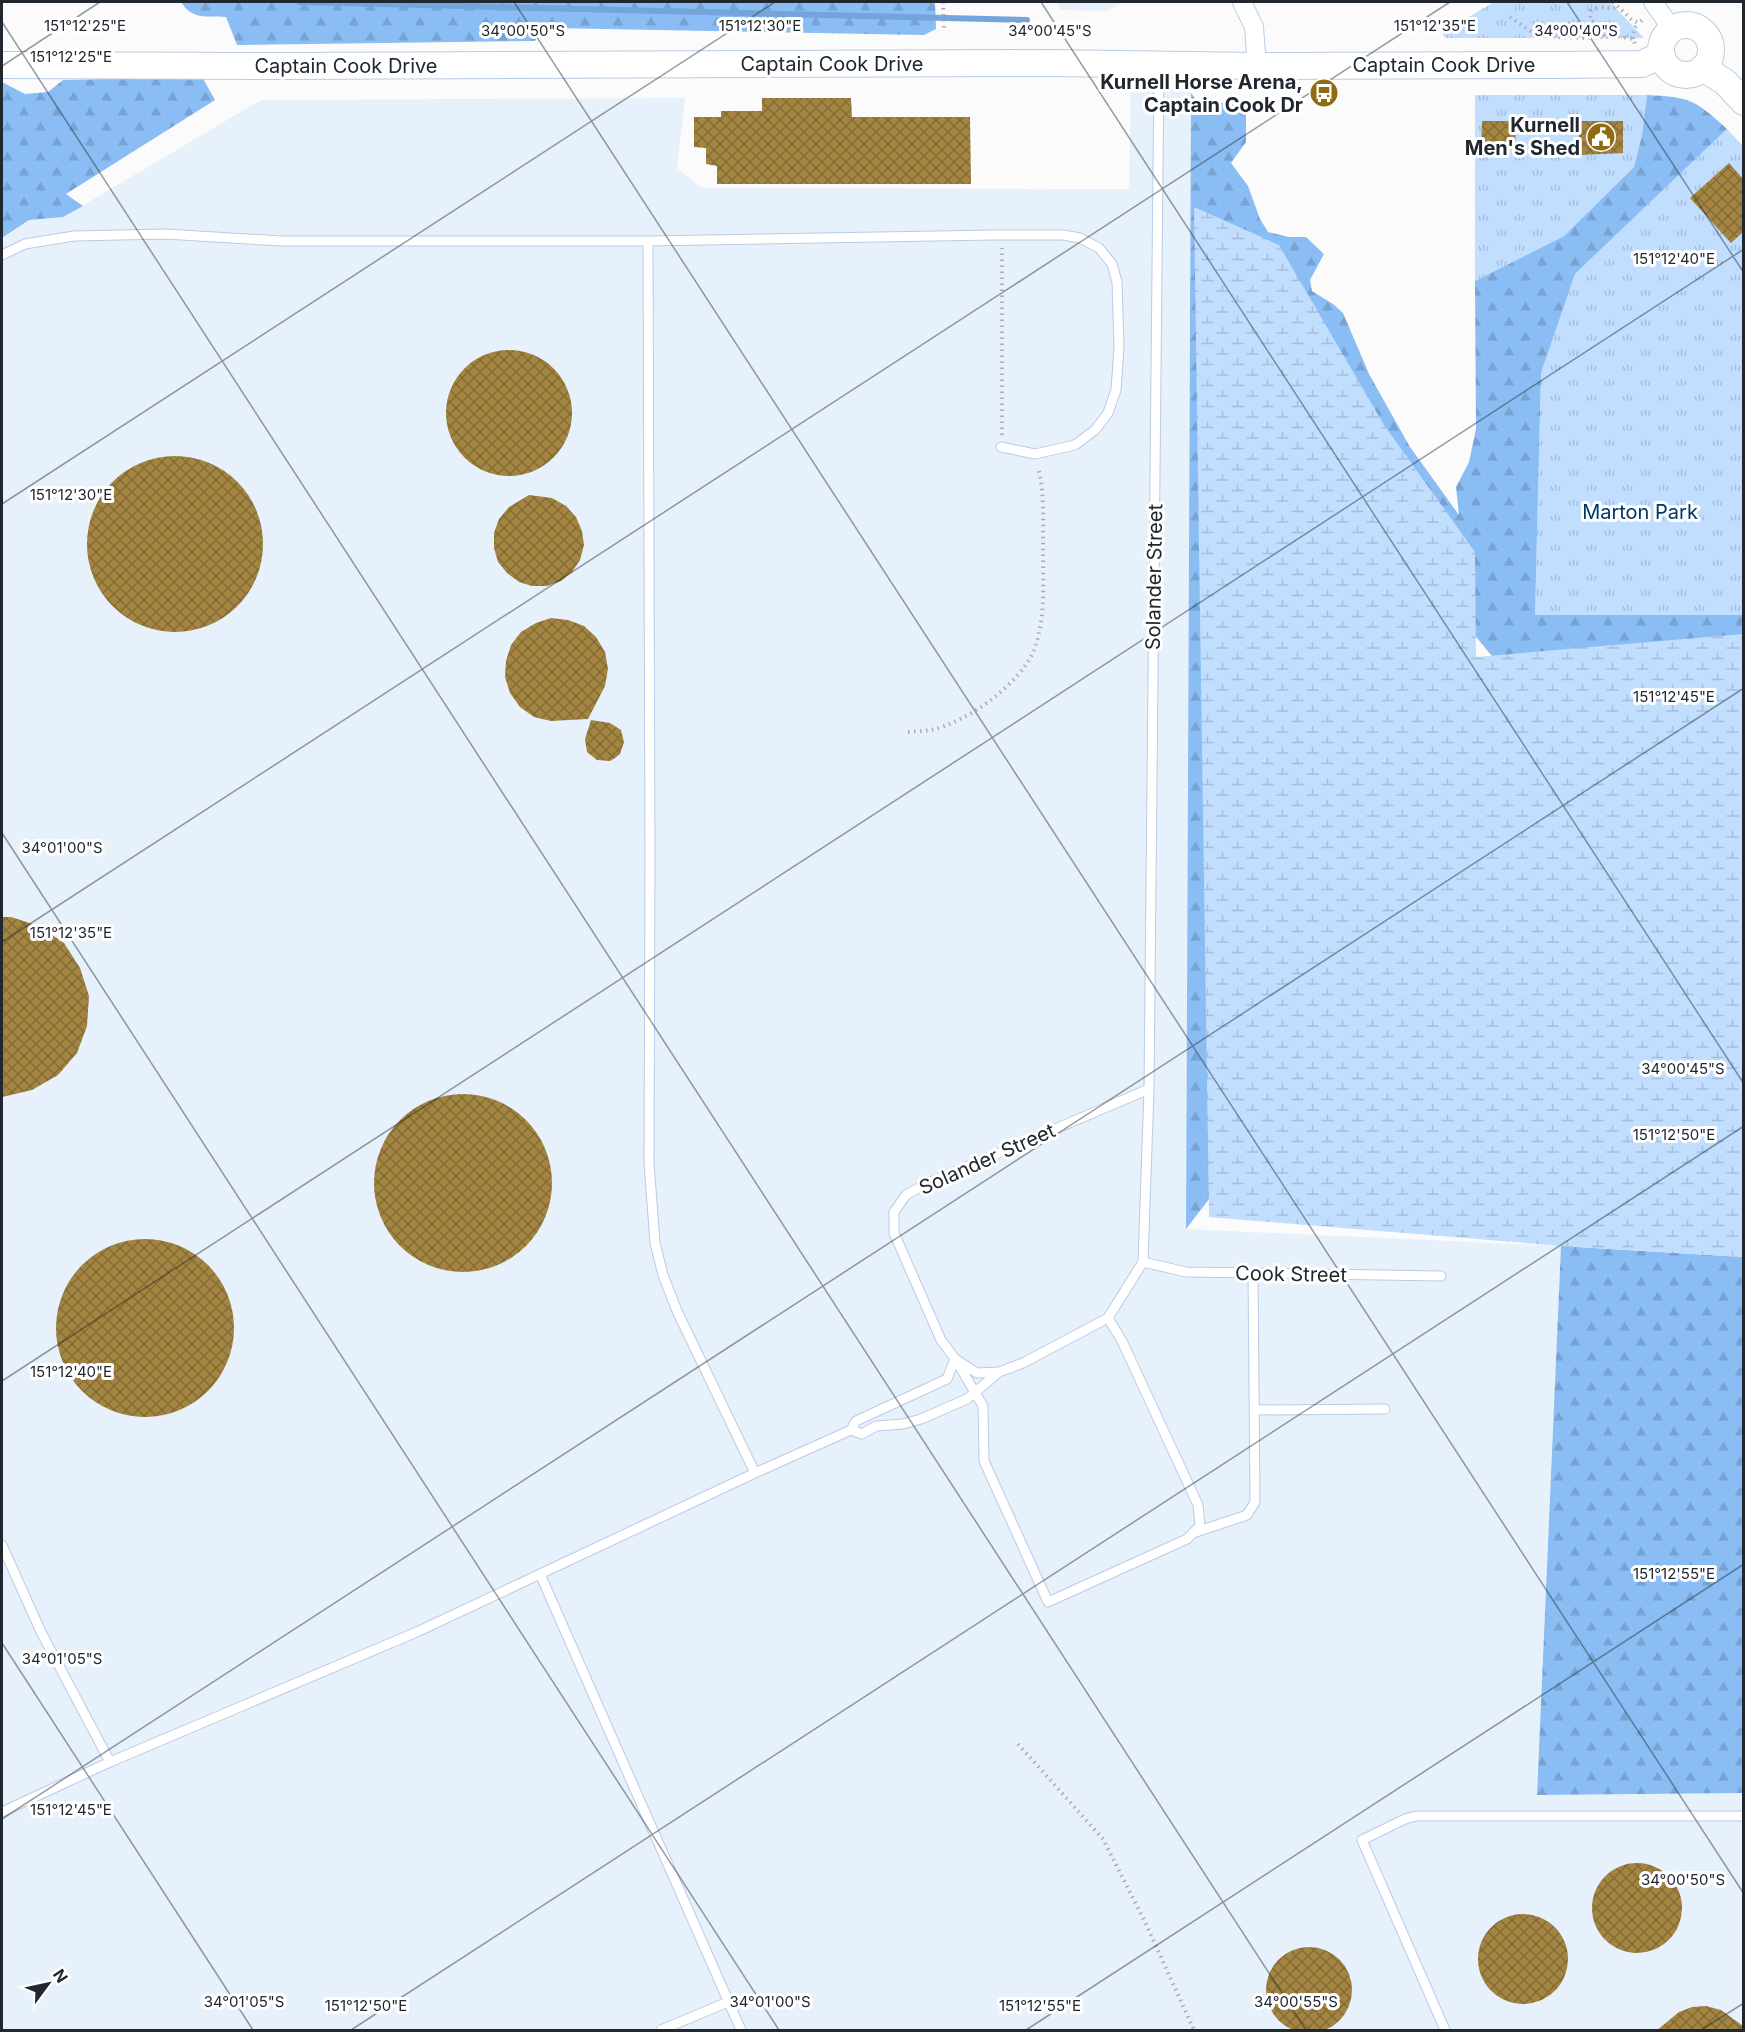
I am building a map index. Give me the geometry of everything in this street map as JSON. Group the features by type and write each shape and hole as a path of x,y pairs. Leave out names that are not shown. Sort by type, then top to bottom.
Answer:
{"main road":[{"path":"1662,13 1681,26 1698,29 1705,35 1711,52 1703,68 1696,73 1678,74 1664,63 1651,60 1663,40 1662,13"},
{"name":"Captain Cook Drive","path":"2,65 1038,63 1257,66 1651,60"},
{"path":"1703,68 1725,82 1743,102"}],"street":[{"path":"1242,2 1254,27 1257,66"}],"lane":[{"name":"Solander Street","path":"1143,1262 1149,1089 1159,65"},
{"path":"2,255 25,244 74,236 165,234 281,241 648,241 994,235 1063,235 1080,238 1099,248 1112,264 1117,282 1119,347 1116,390 1108,413 1095,430 1075,445 1035,454 1002,447"},
{"path":"648,241 649,1163 651,1202 655,1243 663,1275 677,1311 755,1473"},
{"name":"Solander Street","path":"1108,1318 1023,1363 999,1372 977,1373 955,1359 941,1340 894,1233 894,1212 906,1195 926,1184 1149,1089"},
{"path":"955,1359 983,1406 984,1461 1047,1602 1187,1539 1200,1526 1198,1505 1122,1341 1108,1318 1143,1262"},
{"name":"Cook Street","path":"1143,1262 1186,1272 1441,1276"},
{"path":"1194,1533 1247,1515 1255,1502 1253,1273"},
{"path":"2,1812 110,1762 419,1630 851,1430 856,1421 948,1379 955,1359"},
{"path":"851,1430 862,1434 876,1426 903,1424 967,1399 999,1372"},
{"path":"1254,1410 1385,1409"},
{"path":"2,1545 41,1632 110,1762"},
{"path":"540,1574 741,2031"},
{"path":"1445,2031 1362,1840 1416,1816 1743,1816"},
{"path":"661,2031 728,2002"}],"path":[{"path":"943,2 944,28"},
{"path":"1613,2 1638,23"},
{"path":"1604,36 1590,19 1591,11 1599,7 1613,9 1619,6"},
{"path":"1633,39 1634,29 1638,23 1662,13"},
{"path":"1510,17 1535,34 1555,37 1604,36 1633,39 1651,60"},
{"path":"994,235 1002,245 1002,447"},
{"path":"908,732 932,729 953,722 985,704 1024,667 1034,650 1041,626 1043,574 1042,483 1035,454"},
{"path":"1018,1744 1103,1839 1146,1924 1194,2031"}],"shaded area":[{"path":"1056,2 1122,2 1107,11 1061,10"},
{"path":"1191,87 1186,1229 1561,1246 1537,1795 1743,1793 1743,2030 2,2030 2,239 29,220 63,217 261,100 685,98 677,168 702,188 1129,189 1131,89"}],"green space":[{"path":"181,2 935,2 936,29 924,35 550,28 538,35 535,41 237,45 226,17 206,17 195,14 185,8"},
{"path":"1494,2 1610,2 1644,38 1445,38 1442,33"},
{"path":"202,77 215,100 66,194 83,206 63,217 29,220 2,238 2,82 25,94 48,92 63,80"},
{"path":"1191,93 1200,105 1229,102 1246,114 1246,142 1231,163 1248,186 1260,219 1268,232 1289,237 1306,237 1324,254 1310,280 1312,291 1343,313 1369,374 1410,447 1459,515 1456,487 1469,462 1476,429 1475,281 1564,236 1634,167 1642,135 1647,95 1674,97 1692,102 1727,129 1575,274 1541,373 1535,615 1743,615 1743,661 1505,672 1463,621 1223,1181 1186,1229"},
{"path":"1475,95 1647,95 1642,135 1634,167 1564,236 1475,281"},
{"name":"Marton Park","path":"1727,129 1744,147 1743,615 1535,615 1541,373 1575,274"},
{"path":"1194,207 1279,245 1384,425 1475,552 1476,657 1743,634 1743,1257 1561,1246 1209,1217"},
{"path":"1561,1246 1743,1257 1743,1793 1537,1795"}],"building":[{"path":"762,98 851,98 852,117 970,117 971,184 717,184 717,166 706,164 706,148 694,147 694,117 721,117 721,111 762,111"},
{"path":"1482,121 1516,121 1515,148 1481,147"},
{"name":"Kurnell Men's Shed","path":"1579,121 1623,121 1623,153 1579,155"},
{"path":"1729,163 1743,179 1743,232 1731,243 1690,198"},
{"path":"509,350 533,355 553,369 567,389 572,413 567,437 553,457 533,471 509,476 485,471 465,457 451,437 446,413 451,389 465,369 485,355"},
{"path":"175,456 209,463 224,471 237,482 248,495 256,510 263,544 256,578 248,593 237,606 224,617 209,625 175,632 141,625 126,617 113,606 102,593 94,578 87,544 94,510 102,495 113,482 126,471 141,463"},
{"path":"529,495 552,498 566,506 576,517 582,531 584,545 580,560 572,572 561,581 547,586 532,586 519,582 498,562 494,548 494,533 499,519 509,507"},
{"path":"551,618 568,620 584,626 596,637 605,652 608,669 605,686 588,719 551,721 534,717 520,707 510,693 505,677 506,661 511,645 521,632 536,623"},
{"path":"591,720 610,723 621,730 624,742 620,754 610,761 597,760 587,752 585,739"},
{"path":"2,917 11,917 39,926 64,943 80,968 89,996 87,1026 77,1053 58,1075 32,1090 2,1097"},
{"path":"463,1094 497,1101 526,1120 545,1149 552,1183 545,1217 526,1246 497,1265 463,1272 429,1265 400,1246 381,1217 374,1183 381,1149 400,1120 429,1101"},
{"path":"145,1239 179,1246 208,1265 227,1294 234,1328 227,1362 208,1391 179,1410 145,1417 111,1410 82,1391 63,1362 56,1328 63,1294 82,1265 111,1246"},
{"path":"1628,1863 1646,1863 1662,1870 1675,1883 1682,1899 1682,1917 1675,1933 1662,1946 1646,1953 1628,1953 1612,1946 1599,1933 1592,1917 1592,1899 1599,1883 1612,1870"},
{"path":"1514,1914 1532,1914 1548,1921 1561,1934 1568,1950 1568,1968 1561,1984 1548,1997 1532,2004 1514,2004 1498,1997 1485,1984 1478,1968 1478,1950 1485,1934 1498,1921"},
{"path":"1309,1947 1333,1954 1345,1966 1352,1990 1345,2014 1333,2026 1309,2033 1285,2026 1273,2014 1266,1990 1273,1966 1285,1954"},
{"path":"1706,2006 1721,2010 1743,2026 1743,2031 1656,2031 1679,2012 1692,2007"}],"waterway":[{"path":"300,2 1027,20"}],"place":[{"name":"Kurnell Horse Arena, Captain Cook Dr","path":"1324,93"},
{"name":"Kurnell Men's Shed","path":"1601,137"}]}
